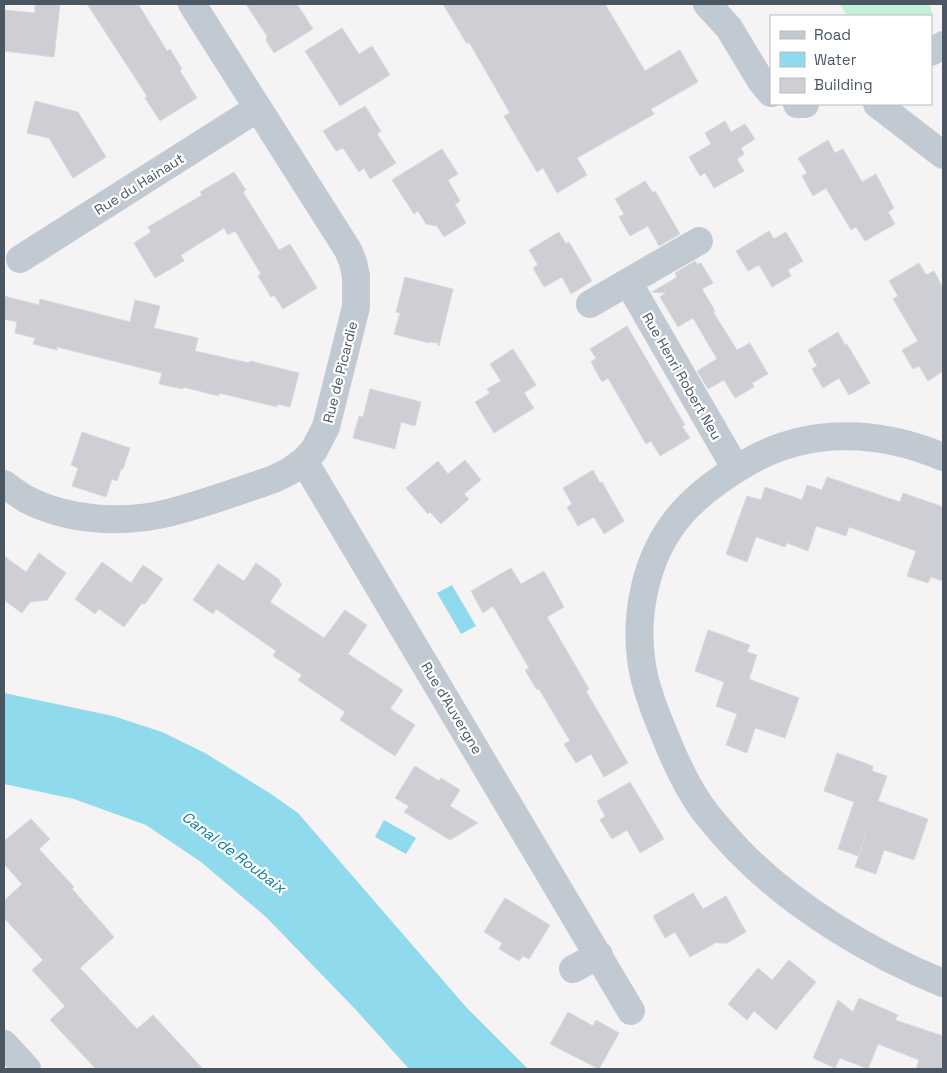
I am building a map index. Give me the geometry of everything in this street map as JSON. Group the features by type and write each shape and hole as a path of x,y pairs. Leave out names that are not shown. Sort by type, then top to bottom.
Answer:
{"street":[{"name":"Rue de Picardie","path":"4,484 27,499 69,514 95,518 141,518 168,513 274,479 290,471 304,460 317,445 326,427 356,307 356,276 353,262 348,250 192,4"},
{"path":"707,4 729,28 761,81 770,92"},
{"path":"932,51 943,45"},
{"path":"878,105 943,155"},
{"name":"Rue du Hainaut","path":"20,259 258,108"},
{"path":"590,304 699,241"},
{"name":"Rue Henri Robert Neu","path":"628,282 736,469"},
{"path":"943,456 903,442 879,437 834,436 793,443 771,451 736,469 715,483 682,513 657,552 644,590 641,609 641,643 644,675 656,715 677,766 701,806 722,832 761,873 783,891 839,929 905,966 943,983"},
{"name":"Rue d'Auvergne","path":"304,460 631,1011"},
{"path":"573,969 599,955"},
{"path":"4,1044 27,1069"}],"green space":[{"path":"840,4 929,4 932,11 932,15 846,15"}],"water":[{"path":"452,585 476,626 461,634 437,593"},
{"name":"Canal de Roubaix","path":"4,693 113,716 162,732 205,753 298,813 466,1007 528,1069 409,1069 357,1011 266,917 201,862 146,825 74,799 4,784"},
{"path":"384,820 416,838 406,854 375,837"}],"building":[{"path":"35,4 60,4 54,57 4,51 4,10 35,13"},
{"path":"87,4 138,4 167,51 170,49 182,69 180,71 197,98 160,121 145,98 147,96"},
{"path":"246,4 297,4 313,29 274,53 266,40 267,36"},
{"path":"443,4 605,4 645,71 680,50 698,82 651,109 654,114 577,158 587,175 557,193 543,168 537,172 504,116 510,113 469,42 467,44"},
{"path":"342,28 359,54 372,46 390,75 340,106 305,51"},
{"path":"35,101 78,112 106,157 73,178 49,138 27,133"},
{"path":"365,106 381,131 377,134 396,163 370,179 364,168 359,172 343,148 336,151 323,131"},
{"path":"725,121 731,132 745,124 755,139 741,148 744,154 737,159 744,171 714,188 705,173 700,176 689,157 711,144 705,133"},
{"path":"828,140 835,153 843,149 862,182 876,174 894,208 888,212 895,224 865,241 856,227 851,230 826,188 813,196 802,176 807,173 798,158"},
{"path":"442,149 458,174 448,180 460,201 455,204 466,223 444,237 437,226 426,224 418,211 414,214 392,180"},
{"path":"234,172 246,190 243,192 279,250 290,244 317,288 283,309 274,295 271,297 258,276 261,274 235,231 228,235 224,228 181,255 184,261 155,278 134,243 151,232 148,227 202,195 200,192"},
{"path":"645,181 653,193 655,191 680,234 659,246 648,226 630,236 619,217 624,214 615,199"},
{"path":"769,231 774,239 786,232 803,261 788,270 791,276 772,287 759,265 748,271 736,251"},
{"path":"559,232 566,244 569,242 592,281 571,294 562,277 544,287 533,268 538,265 529,250"},
{"path":"695,261 697,264 701,263 713,283 702,289 715,311 713,312 737,350 750,343 768,374 752,383 754,387 735,398 724,380 708,389 697,371 717,359 693,318 678,327 660,297 666,293 652,292 677,277 675,273"},
{"path":"919,263 926,275 934,271 943,288 943,371 928,381 919,366 913,369 902,350 918,341 893,299 898,296 889,281"},
{"path":"405,277 453,289 439,346 436,341 436,343 429,343 394,334 400,313 396,312"},
{"path":"4,296 39,305 40,299 130,322 135,300 160,306 154,328 198,338 195,351 249,363 250,361 299,373 290,407 277,404 277,407 219,393 219,396 183,387 183,389 159,384 162,373 57,347 57,350 33,344 35,338 15,333 17,322 4,319"},
{"path":"627,326 685,425 682,426 690,438 660,456 651,441 646,444 608,378 602,382 591,362 596,358 590,349"},
{"path":"838,332 870,383 849,395 839,378 823,388 812,369 817,366 808,350"},
{"path":"513,349 536,385 524,393 534,408 494,433 475,402 490,393 487,389 501,381 490,364"},
{"path":"370,389 421,402 415,426 401,422 395,449 353,438 359,416 363,417"},
{"path":"82,432 130,448 123,469 121,469 117,481 112,479 106,497 72,486 78,468 71,465"},
{"path":"465,460 481,480 464,494 469,499 441,524 430,512 428,514 406,488 438,461 448,474"},
{"path":"593,470 624,521 604,534 594,517 578,526 567,507 572,504 563,488"},
{"path":"827,477 900,502 903,493 943,507 943,581 931,577 928,583 907,576 916,551 849,527 846,536 816,526 808,551 787,543 785,547 756,537 747,562 726,554 747,496 761,500 765,487 802,500 807,485 822,490"},
{"path":"39,553 66,573 47,600 30,602 22,613 4,600 4,556 26,572"},
{"path":"102,562 131,583 143,565 163,579 145,604 142,603 124,627 99,609 95,614 75,599"},
{"path":"256,563 280,580 279,582 282,584 270,602 324,638 345,610 367,625 348,654 403,690 390,709 415,725 395,756 340,720 345,712 298,680 302,675 273,656 276,651 216,609 213,614 193,600 218,564 244,581"},
{"path":"511,568 521,584 544,571 564,607 547,617 589,689 586,691 628,763 604,777 591,754 576,763 564,744 570,741 539,689 537,690 525,670 529,668 493,606 483,613 471,591"},
{"path":"708,630 750,645 747,652 757,655 749,679 799,698 785,738 755,728 747,753 726,745 737,714 716,706 724,682 695,671"},
{"path":"837,753 873,766 872,771 887,776 878,801 928,819 914,860 884,850 876,874 855,867 866,834 858,856 838,849 854,802 824,791"},
{"path":"415,766 439,781 441,778 460,790 450,806 478,823 450,840 404,812 409,806 395,798"},
{"path":"630,782 664,839 640,853 627,830 612,839 600,820 605,816 597,801"},
{"path":"31,819 50,839 39,849 74,887 72,889 114,937 80,968 137,1029 153,1015 203,1069 96,1069 50,1020 65,1006 32,970 43,960 4,918 4,901 22,884 4,864 4,841"},
{"path":"693,893 703,909 726,896 746,932 727,943 717,942 690,957 675,932 665,938 653,916"},
{"path":"505,898 550,925 529,959 523,956 519,961 499,949 502,943 484,932"},
{"path":"789,960 816,982 776,1030 754,1011 747,1020 728,1004 758,968 772,980"},
{"path":"859,998 898,1015 895,1020 943,1036 943,1069 916,1069 919,1060 878,1044 868,1069 840,1058 835,1068 813,1058 838,1000 853,1012"},
{"path":"568,1012 593,1026 596,1020 619,1033 599,1069 550,1044"}]}
